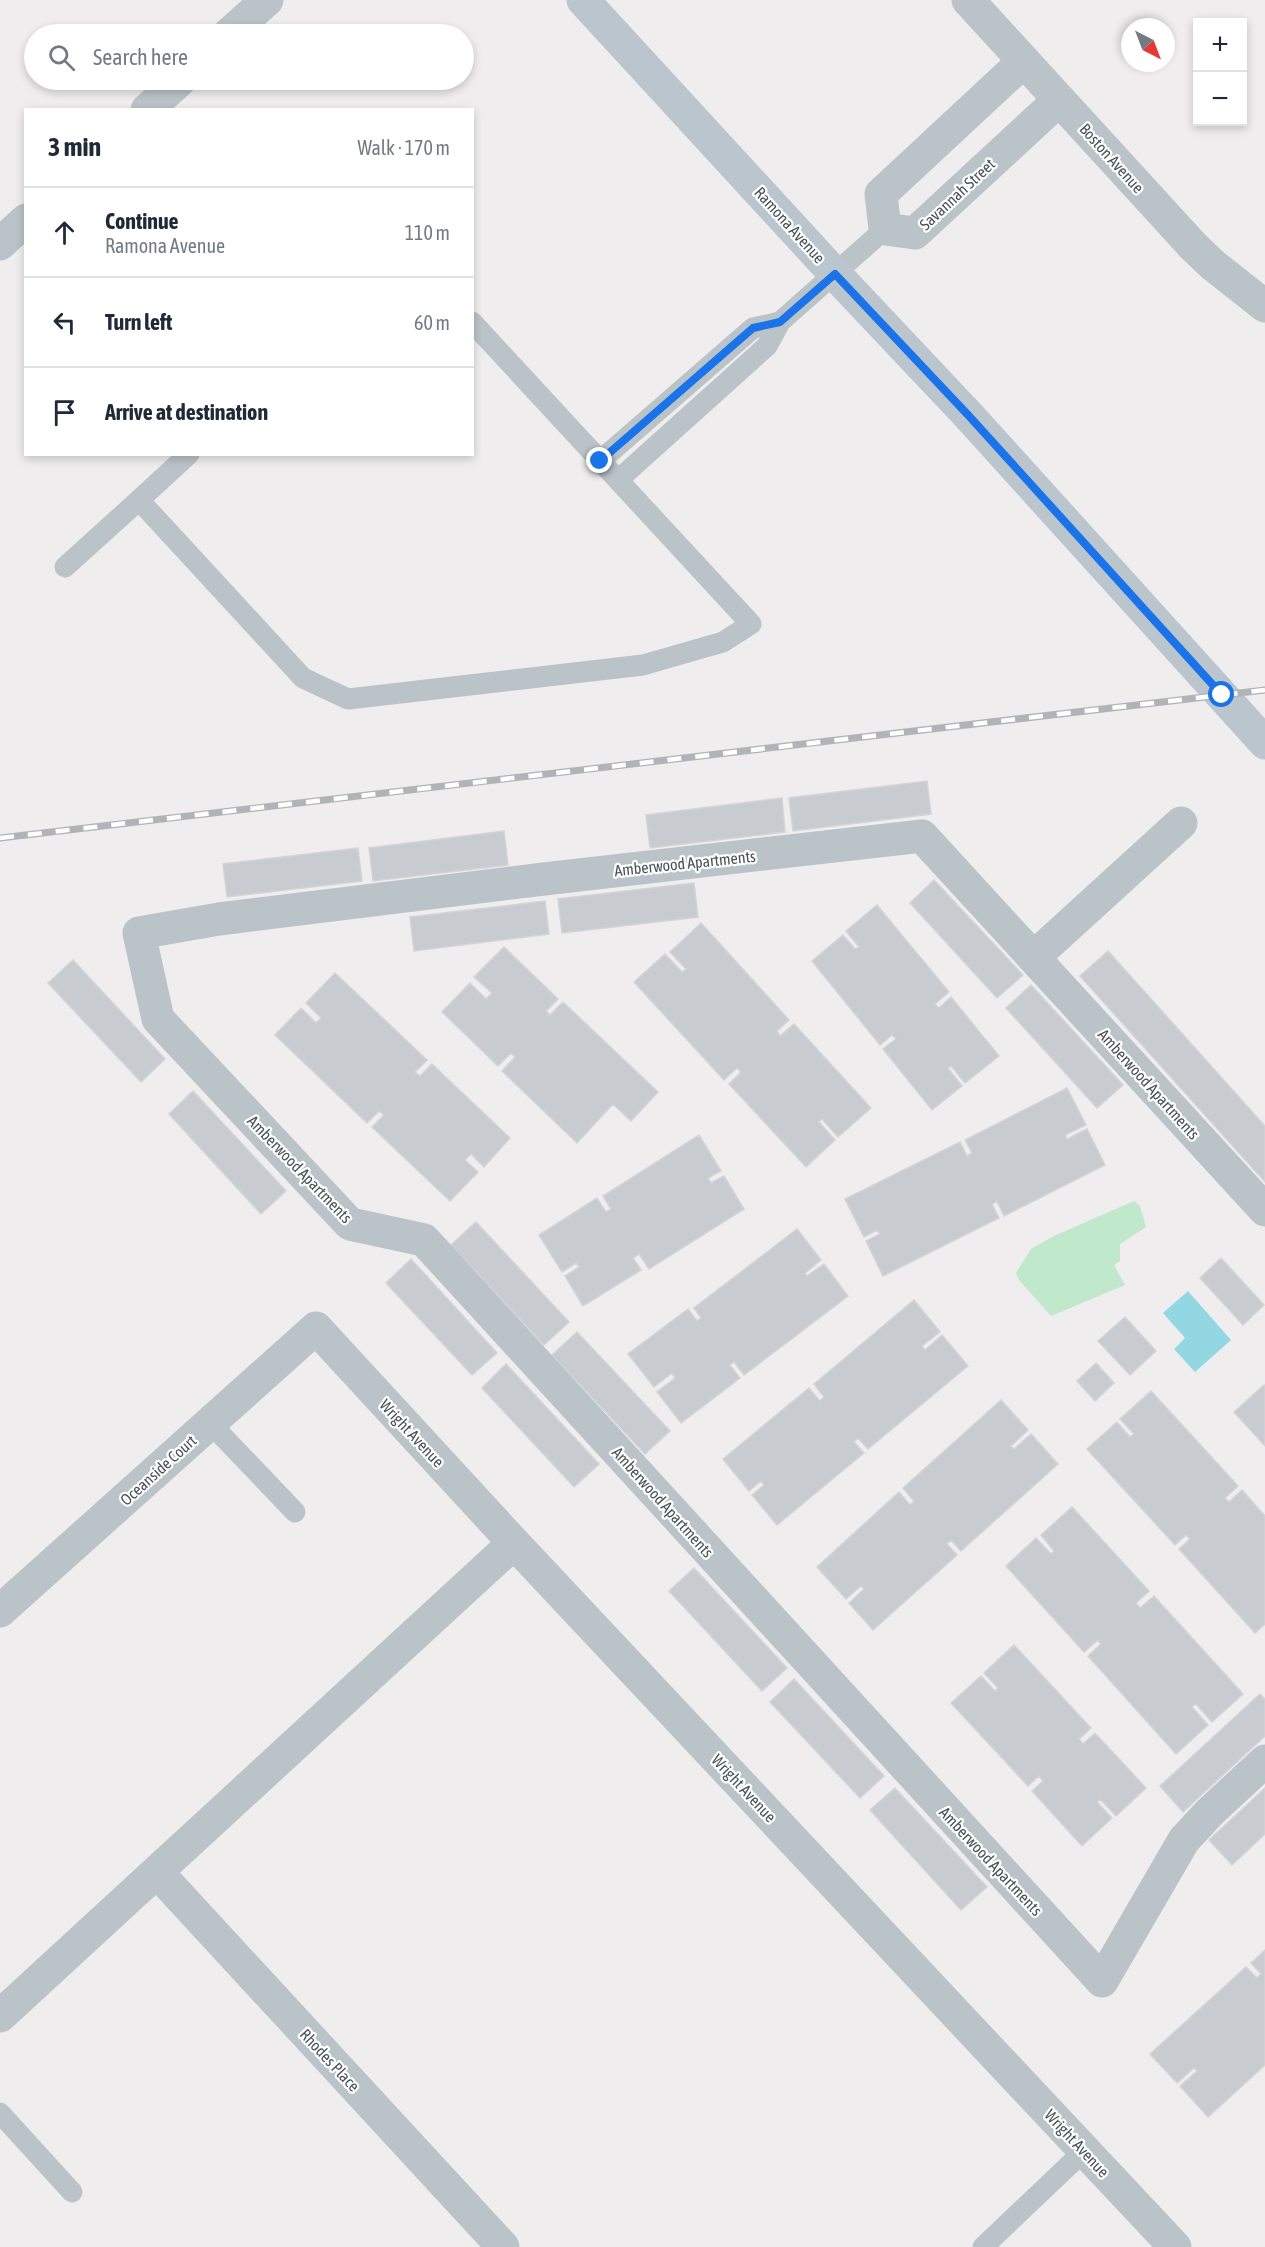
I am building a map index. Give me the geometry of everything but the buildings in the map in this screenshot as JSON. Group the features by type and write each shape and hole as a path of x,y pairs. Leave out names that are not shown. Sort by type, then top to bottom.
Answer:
{"main road":[{"name":"Ramona Avenue","path":"583,0 969,416 1265,743"}],"street":[{"path":"240,24 267,0"},
{"name":"Boston Avenue","path":"968,0 1193,246 1265,306"},
{"path":"885,229 880,194 1024,61"},
{"path":"149,108 169,90"},
{"name":"Savannah Street","path":"885,229 915,233 1059,100"},
{"path":"0,244 24,222"},
{"path":"1034,957 1181,824"},
{"name":"Amberwood Apartments","path":"1265,1210 922,836 219,919 139,933 158,1019 350,1224 424,1239 1094,1989 1184,1840 1209,1813 1265,1761"},
{"name":"Oceanside Court","path":"0,1611 316,1328"},
{"name":"Wright Avenue","path":"316,1328 514,1543 1174,2247"},
{"path":"0,2016 514,1543"},
{"name":"Rhodes Place","path":"157,1872 503,2247"}],"lane":[{"path":"618,480 767,346 780,322 885,229"},
{"path":"600,461 753,328 780,322"},
{"path":"139,500 303,678 348,699 643,665 723,642 751,624 474,324"},
{"path":"65,567 187,456"},
{"path":"210,1423 295,1512"},
{"path":"0,2113 72,2192"},
{"path":"983,2247 1084,2151"}],"green space":[{"path":"1134,1201 1140,1206 1146,1227 1120,1244 1120,1261 1114,1265 1125,1285 1051,1316 1019,1280 1016,1273 1031,1249 1054,1236"}],"water":[{"path":"1188,1291 1231,1340 1195,1372 1174,1349 1185,1338 1163,1313"}],"railway":[{"path":"0,838 1265,690"}],"route":[{"path":"600,461 753,328 780,322 835,274 969,416 1222,695"}]}
